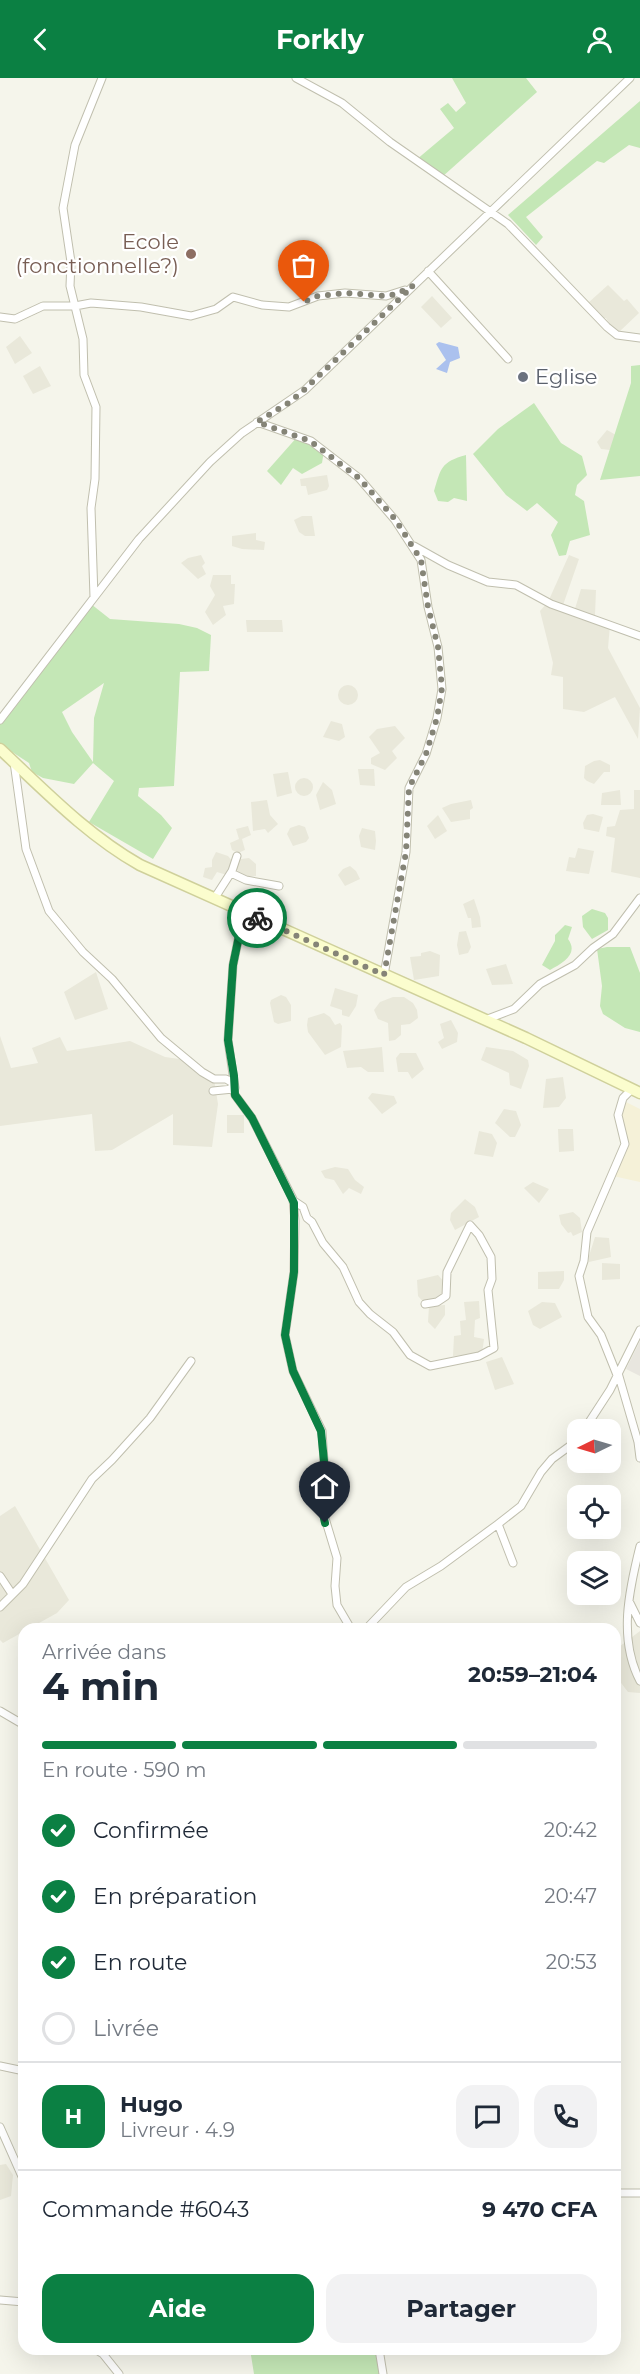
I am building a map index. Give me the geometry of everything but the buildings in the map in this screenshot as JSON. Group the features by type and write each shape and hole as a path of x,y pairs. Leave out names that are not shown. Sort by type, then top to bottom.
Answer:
{"street":[{"path":"94,597 91,508 95,479 96,407 84,375 83,339 70,285 71,262 63,208 75,145 102,78"},
{"path":"296,78 342,103 390,142 508,224 617,335 640,338"},
{"path":"0,720 139,540 210,462 257,422 290,402 304,390 630,78"},
{"path":"428,271 508,359"},
{"path":"0,317 15,319 43,306 75,306 90,303 106,303 190,316 216,309 233,297 262,305 289,307 318,296 345,293 386,296 413,286"},
{"path":"257,422 310,441 359,478 395,519 421,560 428,607 438,647 442,688 437,718 426,754 409,788 406,852 384,975"},
{"path":"412,544 448,565 488,582 516,585 551,604 640,636"},
{"path":"0,749 77,821 122,854 171,880 484,1020 636,1091"},
{"path":"14,762 26,849 49,911 83,952 112,979 161,1038 202,1072 214,1079 226,1079 231,1082 234,1092 252,1118 294,1201 294,1272 285,1335 293,1371 321,1431 324,1461 321,1505 337,1558 335,1586 338,1605 348,1623"},
{"path":"214,899 231,873 237,856"},
{"path":"231,873 246,880 279,886"},
{"path":"484,1020 514,1009 540,984 575,965 613,934 640,898"},
{"path":"234,1092 234,1076 228,1040 233,965 244,912"},
{"path":"213,1091 234,1092"},
{"path":"636,1091 623,1098 618,1111 626,1144 587,1232 584,1262 579,1276 588,1317 601,1335 618,1374 638,1442 640,1458"},
{"path":"294,1201 303,1207 307,1218 312,1222 323,1243 343,1267 359,1302 393,1332 410,1355 430,1366 479,1356 494,1348 488,1290 492,1279 491,1257 479,1235 470,1225 447,1272 446,1296 437,1302 425,1304"},
{"path":"591,1419 618,1374 640,1330"},
{"path":"0,1607 23,1584 92,1479 150,1418 191,1361"},
{"path":"372,1623 406,1587 441,1566 521,1506 552,1459 567,1448"},
{"path":"498,1524 513,1563"},
{"path":"640,1546 632,1581 627,1647 632,1666 640,1681"},
{"path":"0,1576 12,1594"},
{"path":"630,1603 640,1623"},
{"path":"0,1711 18,1722"},
{"path":"0,2066 18,2070"},
{"path":"0,2127 18,2168"},
{"path":"621,2193 640,2193"},
{"path":"0,2300 18,2302"},
{"path":"104,2355 119,2374"},
{"path":"380,2355 383,2374"}],"shaded area":[{"path":"608,285 624,301 627,299 639,313 619,332 588,303"},
{"path":"432,296 452,318 441,328 421,307"},
{"path":"20,336 32,353 15,364 6,347"},
{"path":"40,366 51,386 33,394 23,376"},
{"path":"607,430 616,435 610,450 601,449 597,442"},
{"path":"327,475 329,486 327,490 308,495 306,486 301,486 300,479"},
{"path":"302,516 312,516 315,536 305,536 299,532 294,520"},
{"path":"256,533 256,540 265,542 264,550 232,546 232,536"},
{"path":"201,555 205,563 202,566 206,574 198,579 181,563 188,558"},
{"path":"569,555 579,559 562,608 574,612 581,589 596,590 595,615 610,625 608,648 640,708 638,739 615,697 584,712 563,709 563,677 551,675 553,663 540,611 548,602"},
{"path":"213,575 231,575 231,584 235,584 234,604 223,606 226,615 213,625 205,612 215,595 210,586"},
{"path":"246,620 282,620 283,632 247,632"},
{"path":"348,685 355,688 358,695 355,702 348,705 341,702 338,695 341,688"},
{"path":"331,721 342,724 345,737 339,741 323,737"},
{"path":"395,726 405,738 392,751 397,758 385,770 371,764 371,758 380,753 369,737 377,729"},
{"path":"600,760 610,765 610,772 604,772 594,784 584,778 585,766"},
{"path":"358,769 374,769 375,786 360,785"},
{"path":"288,772 292,793 277,797 273,774"},
{"path":"304,778 310,781 313,787 310,793 304,796 298,793 295,787 298,781"},
{"path":"323,782 332,790 336,804 320,810 316,795"},
{"path":"620,790 621,805 601,805 602,793"},
{"path":"634,790 640,790 640,878 611,872 615,838 606,836 607,827 615,826 620,810 634,809"},
{"path":"267,800 270,815 278,824 268,833 265,829 253,831 251,802"},
{"path":"471,800 473,808 470,810 470,819 451,822 442,808 451,804"},
{"path":"438,815 447,831 435,839 427,826"},
{"path":"587,815 603,817 599,832 584,829 583,823"},
{"path":"299,825 305,827 309,838 306,842 293,846 287,834 290,828"},
{"path":"248,826 251,835 242,839 245,850 238,853 232,850 230,843 239,839 236,829"},
{"path":"362,828 375,831 375,850 361,847 359,836"},
{"path":"578,848 594,851 589,874 566,871 569,857 575,858"},
{"path":"216,852 228,856 233,862 227,875 217,872 212,880 203,877 205,868 212,867 212,860"},
{"path":"249,858 256,864 256,876 244,876 238,873 236,865 241,859"},
{"path":"350,866 360,879 345,886 338,875"},
{"path":"474,899 481,927 472,928 471,918 468,918 463,904"},
{"path":"466,931 471,947 468,953 459,955 457,945 459,932"},
{"path":"430,951 440,955 439,976 414,980 410,957 421,956 421,953"},
{"path":"506,964 513,984 492,985 486,969"},
{"path":"96,972 108,1009 75,1020 64,992"},
{"path":"335,988 358,995 356,1006 349,1017 342,1015 342,1010 330,1006"},
{"path":"281,995 286,997 291,1005 291,1021 278,1024 274,1022 270,1003 271,1000"},
{"path":"393,997 404,997 413,1003 418,1018 410,1024 401,1025 401,1035 389,1041 388,1023 378,1019 374,1010 380,1002"},
{"path":"324,1013 335,1025 340,1023 342,1026 341,1047 325,1055 308,1032 307,1025 308,1018"},
{"path":"451,1020 458,1033 457,1042 442,1049 438,1042 444,1038 440,1024"},
{"path":"0,1036 11,1068 38,1063 32,1048 60,1037 67,1051 130,1041 165,1057 187,1060 214,1079 218,1104 212,1147 173,1145 173,1114 112,1150 95,1151 92,1114 0,1126"},
{"path":"382,1047 384,1072 368,1072 361,1067 347,1068 343,1051"},
{"path":"486,1047 513,1051 528,1060 529,1066 521,1089 510,1085 509,1073 481,1060"},
{"path":"400,1053 416,1053 424,1069 412,1079 408,1072 398,1072 396,1058"},
{"path":"563,1077 566,1098 559,1107 543,1108 546,1079"},
{"path":"372,1093 394,1096 397,1103 382,1114 368,1098"},
{"path":"626,1102 640,1109 640,1182 613,1176 628,1142 618,1115"},
{"path":"504,1109 516,1111 521,1125 515,1137 510,1137 495,1123"},
{"path":"227,1115 244,1115 244,1133 227,1133"},
{"path":"558,1129 573,1129 574,1151 559,1152"},
{"path":"479,1131 492,1134 497,1143 493,1157 474,1154"},
{"path":"335,1167 348,1169 355,1180 364,1187 361,1194 349,1188 343,1194 334,1180 325,1178 321,1171"},
{"path":"533,1182 549,1189 539,1203 524,1188"},
{"path":"465,1199 475,1207 479,1217 455,1230 450,1220 451,1213"},
{"path":"573,1212 580,1218 582,1232 573,1236 561,1224 559,1215"},
{"path":"595,1237 609,1238 611,1257 589,1262 589,1256"},
{"path":"602,1263 620,1264 620,1279 602,1280"},
{"path":"564,1271 564,1280 559,1289 538,1289 538,1272"},
{"path":"438,1275 445,1283 446,1296 425,1304 418,1296 417,1280"},
{"path":"479,1301 480,1318 475,1320 474,1337 484,1339 482,1354 453,1356 454,1336 461,1335 460,1321 466,1320 464,1302"},
{"path":"542,1302 555,1303 562,1317 540,1329 533,1325 528,1311"},
{"path":"445,1305 445,1315 435,1329 428,1322 429,1306"},
{"path":"640,1341 640,1376 626,1369"},
{"path":"502,1357 514,1384 495,1390 486,1362"},
{"path":"15,1506 69,1600 57,1613 39,1623 18,1623 18,1635 3,1643 0,1640 0,1516"},
{"path":"640,1631 640,1693 628,1692 621,1683 621,1645"},
{"path":"6,2164 13,2175 11,2196 0,2200 0,2165"}],"green space":[{"path":"452,78 526,78 537,92 442,177 416,160 454,128 440,109 448,103 456,112 466,103"},
{"path":"640,101 640,148 629,145 604,163 597,161 526,217 543,237 536,245 508,215"},
{"path":"640,365 640,476 600,480 631,383 631,366"},
{"path":"534,403 561,443 582,456 587,475 577,485 575,495 584,501 590,535 570,541 566,555 559,556 551,535 558,522 537,503 527,511 506,495 473,454 498,429"},
{"path":"298,436 324,451 322,463 302,474 293,468 281,485 267,471"},
{"path":"466,455 467,501 454,498 448,502 438,501 434,491 443,467 451,460"},
{"path":"91,604 110,619 179,624 197,628 211,635 209,671 180,672 174,786 139,788 138,796 161,815 172,828 153,859 89,822 114,781 93,763 74,784 43,778 32,772 29,763 0,744 0,720","holes":["104,683 94,718 93,762 72,732 62,712"]},
{"path":"592,909 605,913 608,918 608,930 592,939 583,927 582,916"},
{"path":"565,925 572,927 568,939 572,949 571,954 550,970 542,965 555,941 555,935"},
{"path":"630,947 640,973 640,1032 625,1028 603,1014 600,1006 602,986 597,949"},
{"path":"251,2355 379,2355 384,2374 254,2374"}],"water":[{"path":"439,342 458,347 460,358 450,362 447,373 436,369 446,360 436,344"}],"way so far":[{"path":"257,918 384,975 406,852 409,788 426,754 437,718 442,688 438,647 428,607 421,560 395,519 359,478 333,457 310,441 274,426 257,422 290,402 304,390 413,286 386,296 345,293 318,296 304,302"}],"place":[{"name":"Ecole (fonctionnelle?)","path":"191,254"},
{"name":"Eglise","path":"523,377"}],"route":[{"path":"257,918 244,912 233,965 228,1040 230,1058 235,1095 248,1110 293,1198 294,1272 285,1335 293,1371 321,1431 324,1461 321,1505 325,1523"}]}
